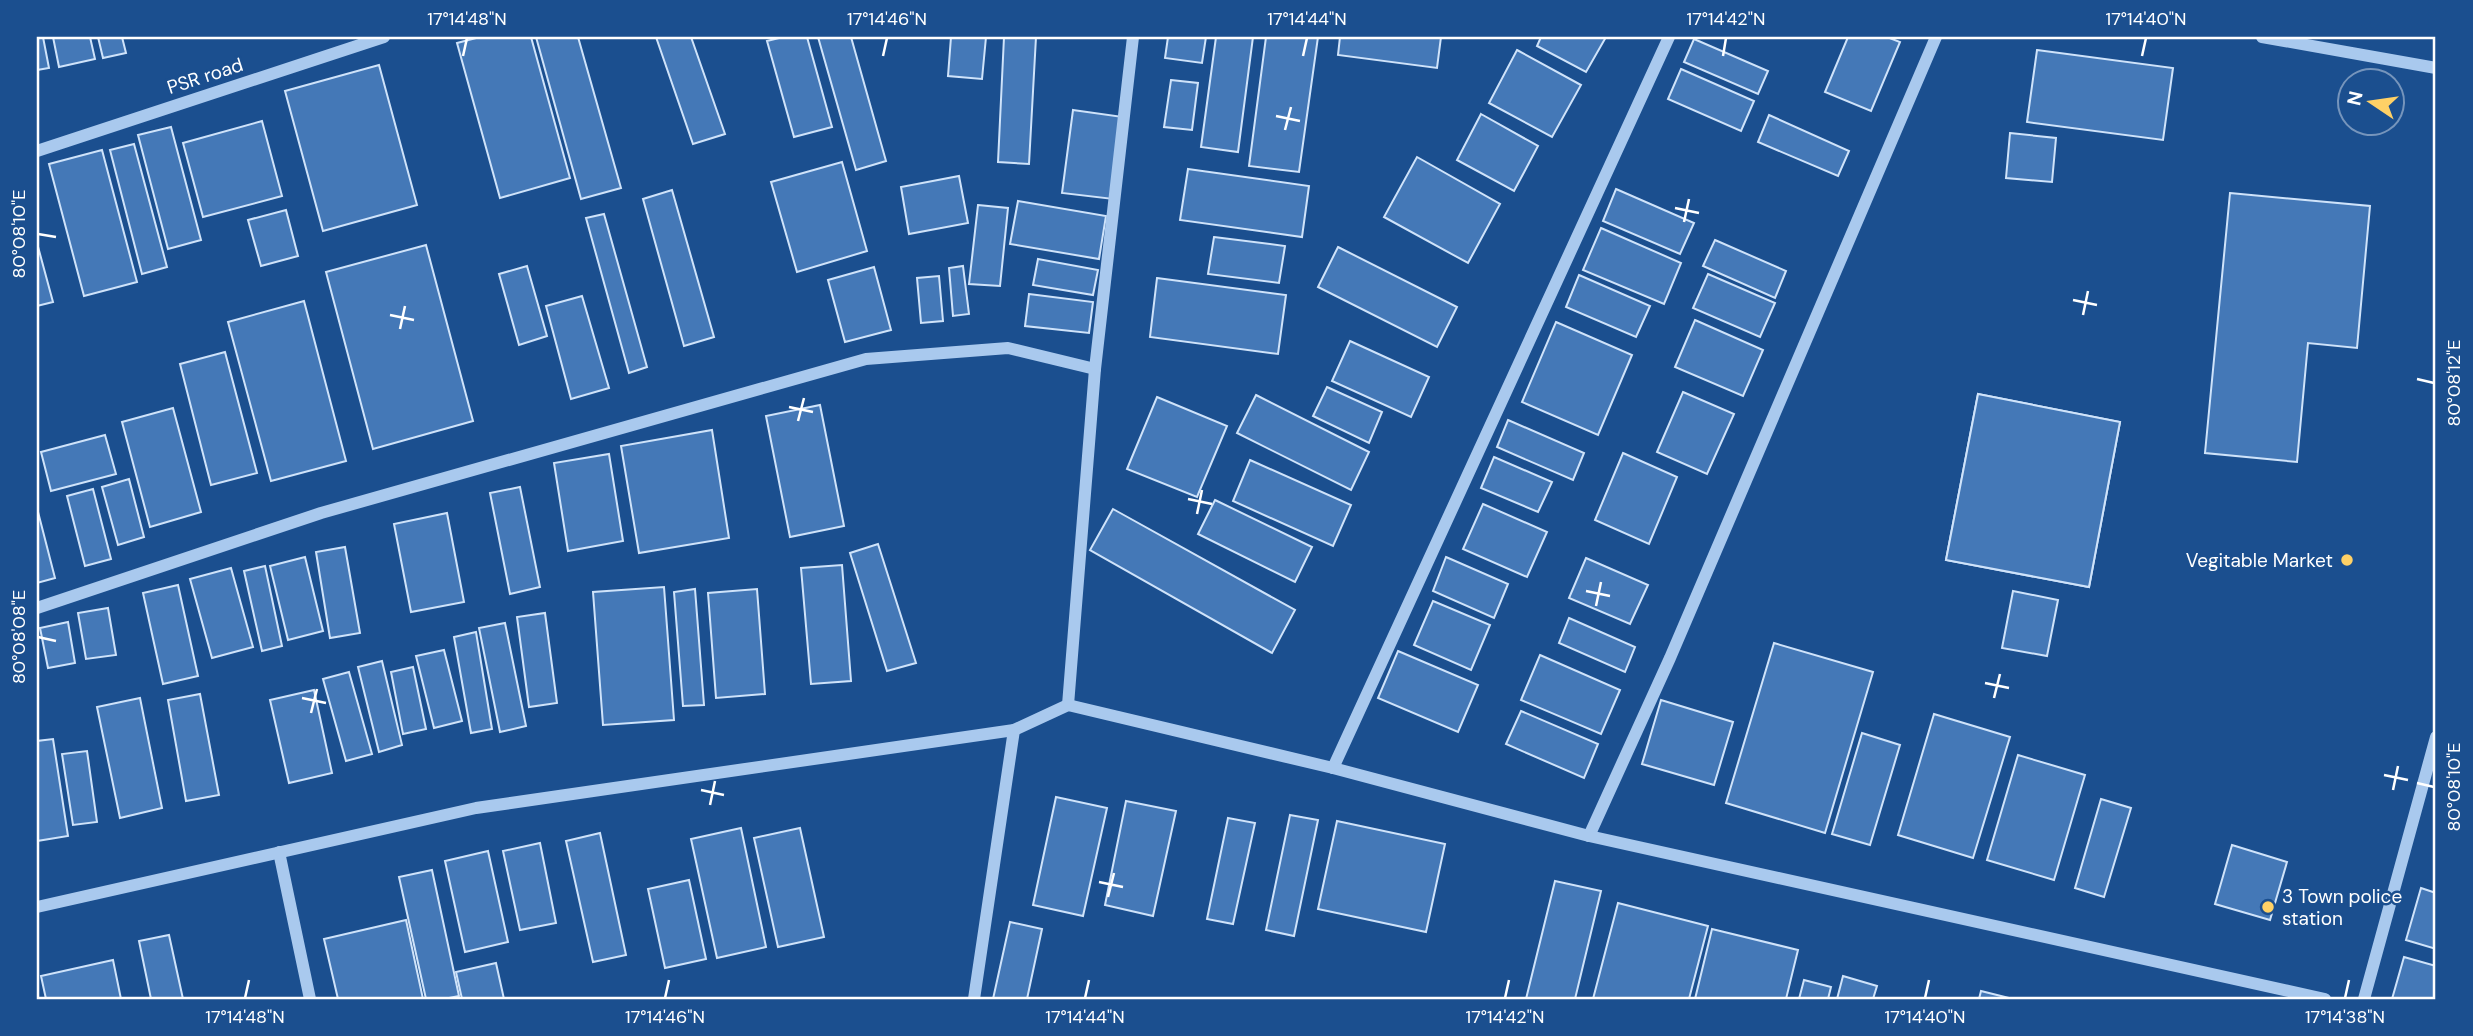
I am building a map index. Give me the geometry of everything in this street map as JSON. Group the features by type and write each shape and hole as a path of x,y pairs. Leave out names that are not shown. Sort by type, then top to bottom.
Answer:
{"street":[{"name":"PSR road","path":"37,151 384,37"},
{"path":"1068,705 1095,369 1133,37"},
{"path":"1333,768 1669,37"},
{"path":"1589,836 1670,658 1936,37"},
{"path":"2262,37 2436,68"},
{"path":"37,608 321,513 866,359 1008,348 1095,369"},
{"path":"37,907 476,807 1014,730 1068,705 1333,768 1589,836 2325,999"},
{"path":"974,999 1014,730"},
{"path":"2364,999 2436,737"},
{"path":"279,852 310,999"}],"building":[{"path":"37,37 43,37 49,68 37,70"},
{"path":"53,37 90,37 95,59 59,67"},
{"path":"98,37 122,37 126,53 103,58"},
{"path":"480,37 531,37 570,178 500,198 457,43"},
{"path":"536,37 578,37 621,188 581,199"},
{"path":"656,37 691,37 725,134 693,144"},
{"path":"783,37 807,37 832,127 794,137 767,41"},
{"path":"818,37 851,37 886,161 856,170"},
{"path":"951,37 986,37 982,79 948,76"},
{"path":"1004,37 1036,37 1029,164 998,162"},
{"path":"1168,37 1206,37 1202,63 1165,58"},
{"path":"1216,37 1253,37 1238,152 1201,147"},
{"path":"1266,37 1318,37 1299,172 1249,166"},
{"path":"1340,37 1441,37 1437,68 1338,55"},
{"path":"1541,37 1606,37 1586,72 1537,46"},
{"path":"1848,37 1887,37 1900,42 1871,111 1825,92"},
{"path":"1694,39 1768,71 1758,94 1684,62"},
{"path":"1517,50 1581,85 1552,137 1489,103"},
{"path":"2037,50 2173,68 2163,140 2027,122"},
{"path":"379,65 417,205 323,231 285,91"},
{"path":"1681,69 1754,101 1741,131 1668,99"},
{"path":"1171,80 1198,83 1192,130 1164,127"},
{"path":"1073,110 1123,117 1113,199 1062,193"},
{"path":"1481,114 1538,146 1514,191 1457,160"},
{"path":"1769,115 1849,151 1838,176 1758,142"},
{"path":"262,121 282,196 203,217 183,143"},
{"path":"171,127 201,240 168,249 138,135"},
{"path":"2010,133 2056,138 2052,182 2006,178"},
{"path":"134,144 167,267 142,274 110,150"},
{"path":"102,150 137,282 84,296 49,164"},
{"path":"1417,157 1500,204 1468,263 1384,217"},
{"path":"842,162 867,251 797,272 771,182"},
{"path":"1188,169 1309,186 1302,237 1180,220"},
{"path":"959,176 968,223 909,234 901,187"},
{"path":"1616,189 1694,223 1680,254 1603,221"},
{"path":"672,190 714,337 684,346 643,199"},
{"path":"2230,193 2370,206 2357,348 2308,343 2297,462 2205,453"},
{"path":"1018,201 1106,216 1099,259 1010,244"},
{"path":"978,205 1008,208 1000,286 969,284"},
{"path":"286,210 298,256 261,266 248,220"},
{"path":"604,214 647,367 629,373 586,218"},
{"path":"1601,228 1681,263 1664,304 1583,270"},
{"path":"1214,237 1285,246 1279,283 1208,274"},
{"path":"1715,240 1786,271 1775,298 1703,266"},
{"path":"37,243 53,302 37,306"},
{"path":"426,245 473,421 373,449 326,272"},
{"path":"1338,247 1457,307 1437,347 1318,287"},
{"path":"1038,259 1098,270 1093,295 1033,285"},
{"path":"527,266 547,336 519,345 499,274"},
{"path":"963,266 969,314 953,316 949,268"},
{"path":"874,267 891,330 845,342 828,280"},
{"path":"1708,274 1775,303 1760,337 1693,308"},
{"path":"1579,275 1650,306 1636,337 1566,307"},
{"path":"939,276 943,321 921,323 917,278"},
{"path":"1157,278 1286,295 1278,354 1150,337"},
{"path":"1029,294 1093,302 1089,333 1025,326"},
{"path":"582,296 609,388 571,399 546,306"},
{"path":"304,301 346,461 271,481 228,322"},
{"path":"1695,320 1763,350 1743,396 1675,367"},
{"path":"1556,322 1632,355 1598,435 1522,402"},
{"path":"1350,341 1429,377 1411,417 1332,381"},
{"path":"225,352 257,473 211,485 180,364"},
{"path":"1327,387 1382,412 1369,443 1313,416"},
{"path":"1683,392 1734,414 1707,474 1657,452"},
{"path":"1978,394 2120,422 2089,587 1946,560"},
{"path":"1978,394 2120,422 2089,587 1946,560"},
{"path":"1256,395 1369,452 1351,490 1237,433"},
{"path":"1157,397 1227,426 1197,497 1127,469"},
{"path":"820,405 844,526 790,537 766,416"},
{"path":"173,408 201,512 150,527 122,422"},
{"path":"1508,420 1584,453 1573,480 1497,447"},
{"path":"712,430 729,538 639,553 621,446"},
{"path":"105,435 116,474 51,491 41,452"},
{"path":"1623,453 1677,477 1649,544 1595,520"},
{"path":"609,454 623,541 568,551 554,463"},
{"path":"1494,457 1552,482 1538,512 1481,488"},
{"path":"1250,460 1351,505 1333,546 1233,501"},
{"path":"129,479 144,537 118,545 102,487"},
{"path":"520,487 540,587 510,594 490,493"},
{"path":"93,489 111,559 85,566 67,496"},
{"path":"1215,500 1312,547 1295,582 1198,534"},
{"path":"1483,504 1547,532 1527,577 1463,549"},
{"path":"37,508 55,578 37,583"},
{"path":"1113,509 1295,610 1272,653 1090,550"},
{"path":"447,513 464,602 411,612 394,524"},
{"path":"878,544 916,663 887,671 850,553"},
{"path":"345,547 360,633 330,638 316,552"},
{"path":"305,557 323,631 288,640 270,566"},
{"path":"1446,557 1508,584 1494,618 1433,591"},
{"path":"1586,558 1648,585 1630,624 1569,598"},
{"path":"842,565 851,681 811,684 801,568"},
{"path":"265,566 282,646 262,651 244,571"},
{"path":"231,568 253,647 212,658 190,579"},
{"path":"178,585 198,676 163,684 143,593"},
{"path":"664,587 674,720 603,725 593,592"},
{"path":"695,589 704,705 683,706 674,592"},
{"path":"757,589 765,694 716,698 708,593"},
{"path":"2013,591 2058,600 2047,656 2002,648"},
{"path":"1433,601 1490,625 1471,670 1414,645"},
{"path":"108,608 116,655 86,659 78,613"},
{"path":"545,613 557,703 529,707 517,617"},
{"path":"1569,618 1635,647 1625,672 1559,643"},
{"path":"68,622 75,663 48,668 40,628"},
{"path":"505,623 526,726 500,732 479,628"},
{"path":"476,632 492,729 471,733 454,637"},
{"path":"1774,643 1873,672 1825,833 1726,803"},
{"path":"444,650 462,721 434,728 416,656"},
{"path":"1398,651 1478,685 1458,732 1378,698"},
{"path":"1540,655 1620,690 1601,734 1521,700"},
{"path":"382,661 402,745 379,752 358,667"},
{"path":"413,667 426,729 403,734 391,672"},
{"path":"349,672 372,754 346,761 323,679"},
{"path":"314,690 332,773 289,783 270,700"},
{"path":"200,694 219,795 186,801 168,700"},
{"path":"140,698 162,808 120,818 97,707"},
{"path":"1661,700 1733,722 1714,785 1642,764"},
{"path":"1521,711 1598,744 1584,778 1506,744"},
{"path":"1934,714 2010,737 1973,858 1898,835"},
{"path":"1862,733 1900,745 1870,845 1832,834"},
{"path":"53,739 68,836 37,841 37,741"},
{"path":"87,751 97,822 73,825 62,754"},
{"path":"2018,755 2085,775 2054,880 1987,860"},
{"path":"1056,797 1107,808 1083,916 1033,905"},
{"path":"2101,799 2131,808 2104,897 2075,888"},
{"path":"1126,801 1176,811 1153,916 1105,905"},
{"path":"1290,815 1318,820 1294,936 1266,930"},
{"path":"1228,818 1255,823 1233,924 1207,919"},
{"path":"1337,821 1445,844 1426,932 1318,909"},
{"path":"741,828 766,947 717,958 691,839"},
{"path":"800,828 824,937 778,947 754,838"},
{"path":"600,833 626,955 593,962 566,841"},
{"path":"540,843 556,923 520,930 503,851"},
{"path":"2232,845 2287,862 2270,920 2215,904"},
{"path":"488,851 508,942 465,952 445,861"},
{"path":"432,870 459,996 444,999 426,999 399,877"},
{"path":"689,880 706,959 665,968 648,889"},
{"path":"1555,881 1601,891 1575,999 1526,999"},
{"path":"2421,888 2436,893 2436,949 2406,940"},
{"path":"1618,903 1708,926 1689,999 1593,999"},
{"path":"406,920 423,999 338,999 324,939"},
{"path":"1010,922 1042,929 1027,999 993,999"},
{"path":"1712,929 1798,950 1786,999 1695,999"},
{"path":"169,935 183,999 151,999 139,941"},
{"path":"2404,957 2436,966 2436,999 2392,999"},
{"path":"113,960 121,999 46,999 41,976"},
{"path":"496,963 504,999 462,999 456,972"},
{"path":"1843,976 1877,986 1873,999 1837,999"},
{"path":"1804,980 1831,987 1828,999 1799,999"},
{"path":"1981,991 2013,999 1979,999"}],"place":[{"name":"Vegitable Market","path":"2347,560"},
{"name":"3 Town police station","path":"2268,907"}]}
